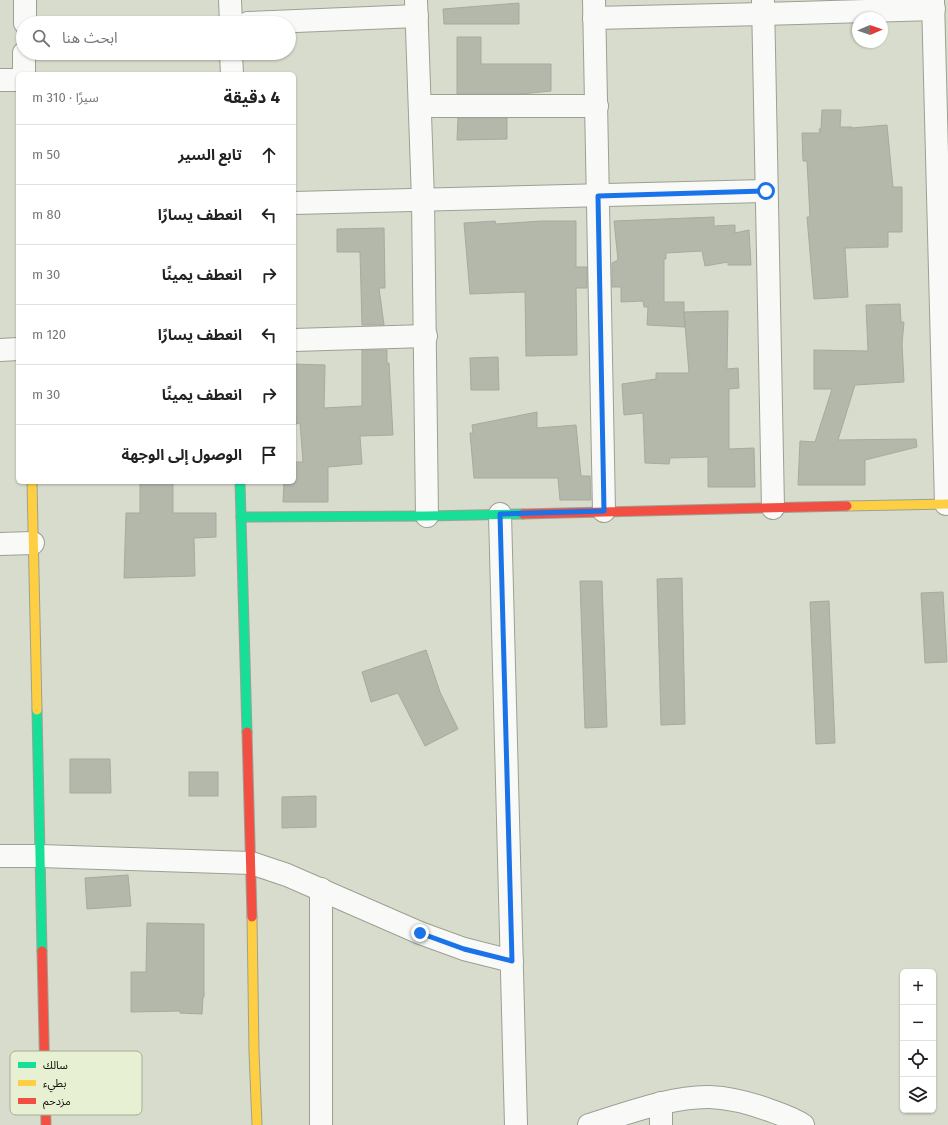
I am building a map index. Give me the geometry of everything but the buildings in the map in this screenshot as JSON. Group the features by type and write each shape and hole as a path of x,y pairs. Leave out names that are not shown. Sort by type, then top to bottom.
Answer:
{"street":[{"path":"25,0 25,16"},
{"path":"230,0 231,16"},
{"path":"241,517 427,516 947,504 943,193 933,4 594,9 604,511"},
{"path":"763,7 774,508"},
{"path":"296,19 417,8 426,336 427,516"},
{"path":"24,60 24,72"},
{"path":"232,60 232,72"},
{"path":"0,80 16,80"},
{"path":"420,106 597,106"},
{"path":"296,203 766,191"},
{"path":"296,340 426,336"},
{"path":"0,350 16,349"},
{"path":"32,484 44,1051"},
{"path":"240,484 257,1125"},
{"path":"500,514 516,1125"},
{"path":"0,544 33,543"},
{"path":"0,856 40,856 251,864 287,875 420,933 464,949 512,961"},
{"path":"321,889 321,1125"},
{"path":"589,1125 661,1103 709,1097 751,1103 781,1114 803,1125"},
{"path":"661,1103 661,1125"},
{"path":"46,1115 46,1125"}],"traffic: fast":[{"path":"240,484 247,732"},
{"path":"241,517 523,514"},
{"path":"37,710 42,951"}],"traffic: slow":[{"path":"32,484 37,710"},
{"path":"847,506 948,504"},
{"path":"252,917 254,1051 257,1125"}],"traffic: jam":[{"path":"523,514 847,506"},
{"path":"247,732 252,917"},
{"path":"42,951 44,1051"},
{"path":"46,1115 46,1125"}],"route":[{"path":"420,933 464,949 512,961 500,514 604,511 598,196 766,191"}]}
